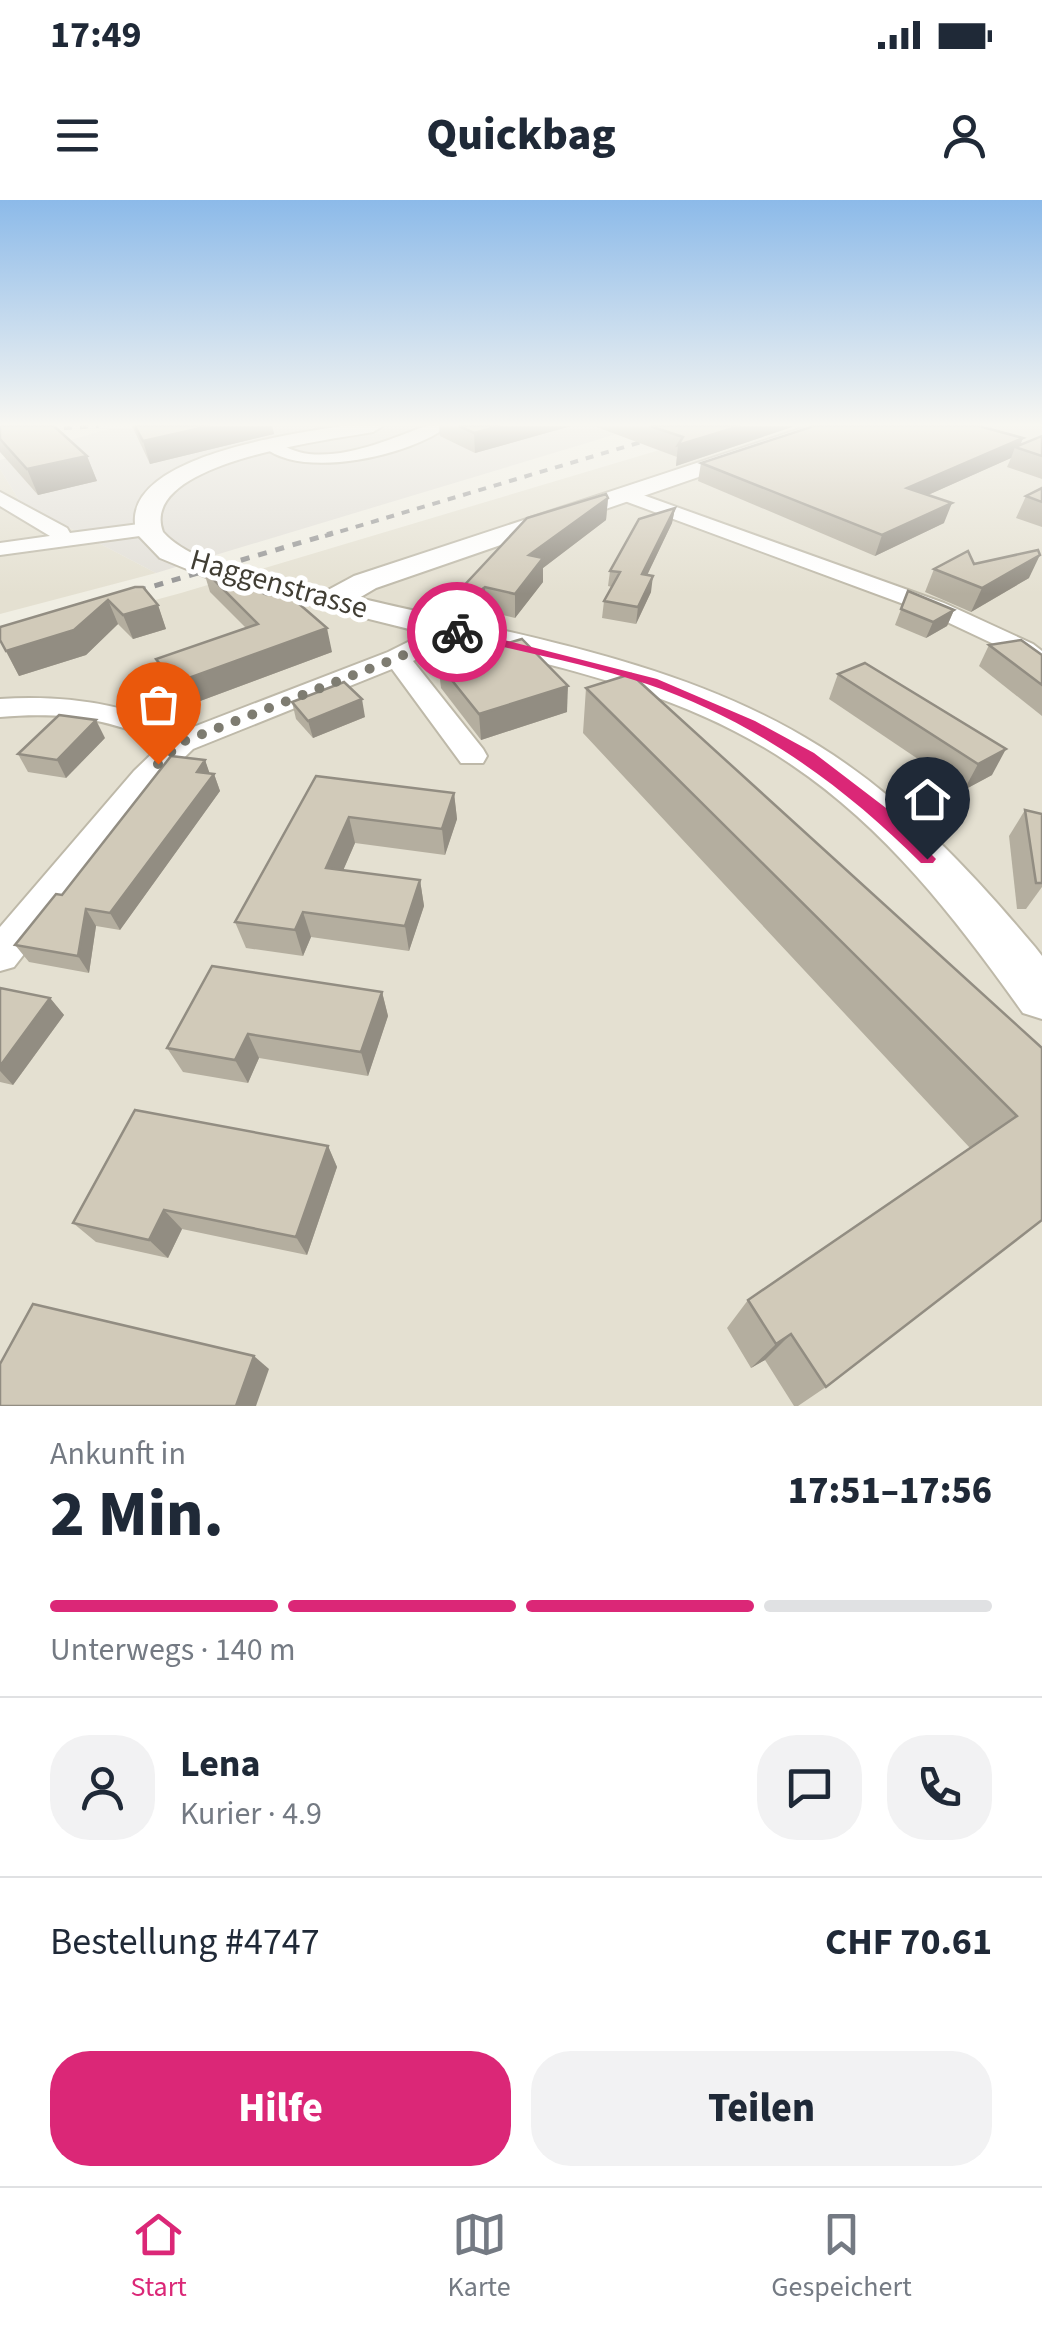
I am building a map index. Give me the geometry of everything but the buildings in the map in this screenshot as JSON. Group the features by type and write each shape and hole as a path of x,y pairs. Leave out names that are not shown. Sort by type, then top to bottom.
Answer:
{"street":[{"path":"0,549 146,529 150,504 173,482"},
{"path":"333,600 364,582 662,482"},
{"path":"629,496 911,598 1036,650"},
{"path":"0,498 60,532 62,541"},
{"name":"Haggenstrasse","path":"146,529 155,542 189,561 652,682 750,724 808,757 880,812 950,882 1042,996"},
{"path":"0,955 146,778 182,742 397,658 428,644 446,630"},
{"path":"397,658 472,756"},
{"path":"0,708 58,705 114,712 182,742"}],"shaded area":[{"path":"0,482 8,482 20,502 156,573 0,614"},
{"path":"8,482 457,482 156,573 20,502"},
{"path":"552,482 1042,482 1042,1406 0,1406 0,642 181,593"}],"railway":[{"path":"325,536 506,482"},
{"path":"120,596 333,533"}],"way so far":[{"path":"158,764 182,742 397,658 428,644 446,630 457,632"}],"route":[{"path":"457,632 652,682 750,724 808,757 880,812 927,859"}]}
